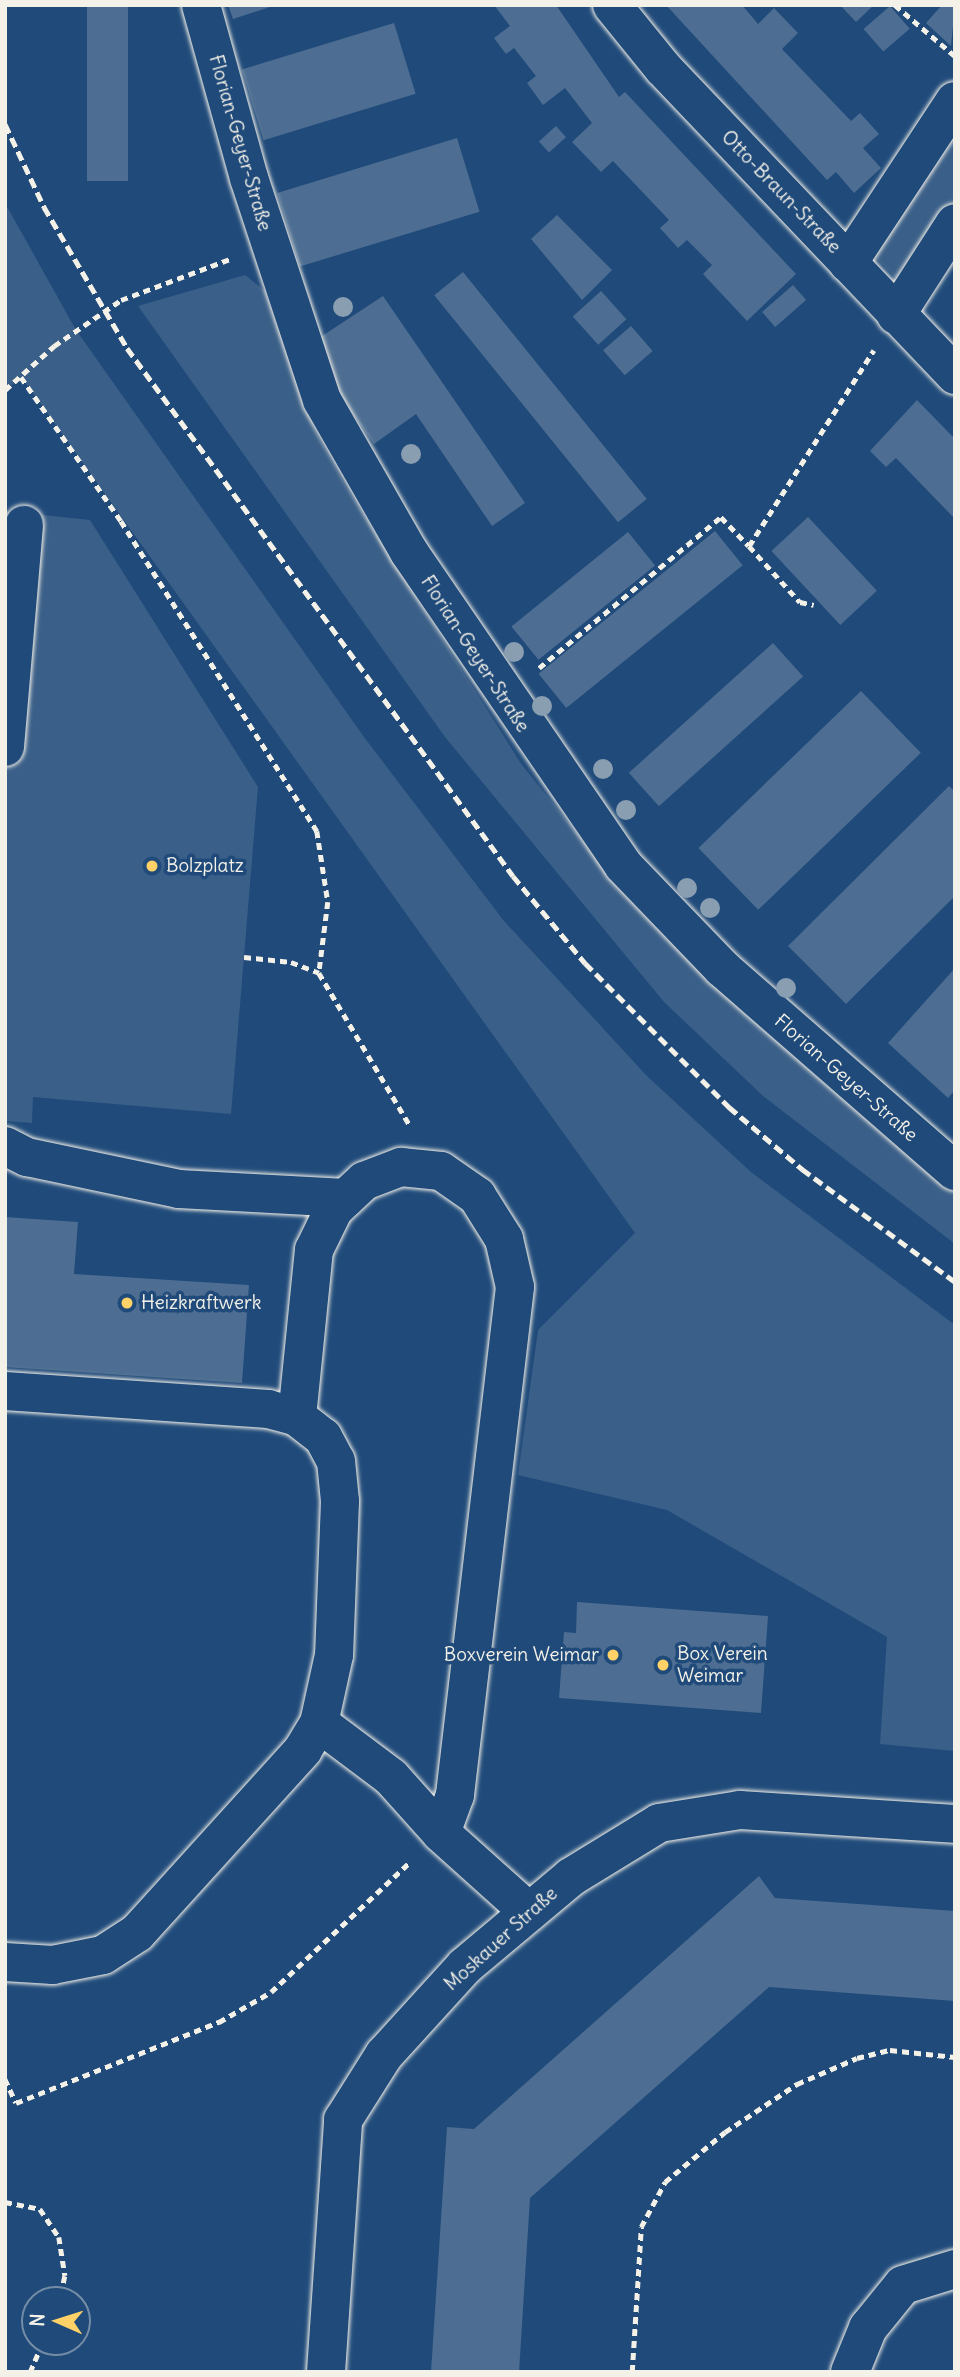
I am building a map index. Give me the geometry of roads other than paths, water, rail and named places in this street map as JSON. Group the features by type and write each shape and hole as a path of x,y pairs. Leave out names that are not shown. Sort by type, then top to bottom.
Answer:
{"street":[{"name":"Florian-Geyer-Straße","path":"201,5 271,248 322,400 351,460 503,698 623,864 677,921 955,1171"},
{"name":"Otto-Braun-Straße","path":"612,5 663,68 955,376"},
{"path":"848,263 955,101"},
{"path":"896,315 955,223"},
{"path":"5,747 24,525"},
{"path":"5,1146 27,1157 179,1189 346,1198"},
{"path":"297,1417 314,1250 334,1209 365,1181 401,1167 440,1171 477,1196 504,1239 514,1287 455,1795 429,1844"},
{"path":"5,1391 268,1409 297,1417 323,1437 336,1461 340,1501 334,1655 319,1723 290,1765 137,1933 103,1955 53,1965 5,1962"},
{"path":"319,1723 391,1777 429,1844 529,1912"},
{"name":"Moskauer Straße","path":"326,2372 343,2120 384,2055 465,1966 529,1912 659,1822 740,1810 955,1824"},
{"path":"850,2372 869,2328 903,2285 955,2269"}],"railway":[{"path":"5,124 44,207 127,348 513,876 585,963 729,1107 802,1169 955,1282"}],"place":[{"name":"Bolzplatz","path":"152,866"},
{"name":"Heizkraftwerk","path":"127,1303"},
{"name":"Boxverein Weimar","path":"613,1655"},
{"name":"Box Verein Weimar","path":"663,1665"}]}
